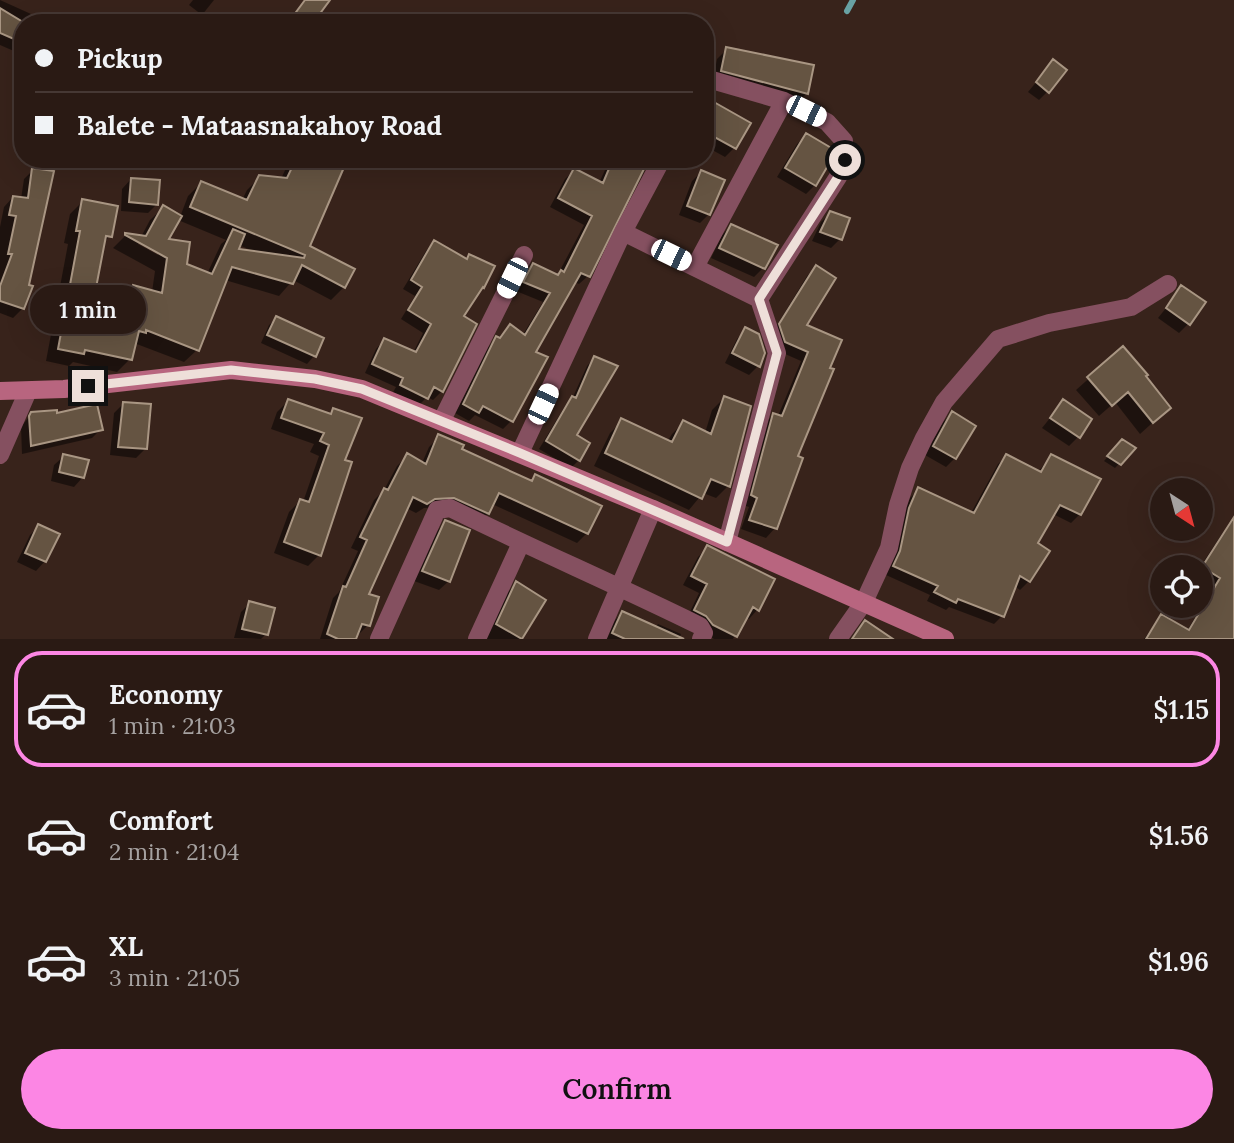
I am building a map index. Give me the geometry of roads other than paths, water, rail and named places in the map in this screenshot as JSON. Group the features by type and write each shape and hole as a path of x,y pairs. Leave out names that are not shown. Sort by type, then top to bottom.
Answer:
{"main road":[{"path":"3,391 29,391 231,370 315,379 362,389 653,509 945,639"}],"street":[{"path":"714,81 784,101 827,122 844,141 845,160 838,177 759,299"},
{"path":"695,267 784,101"},
{"path":"520,453 623,232 657,168"},
{"path":"623,232 759,299 777,353 727,542"},
{"path":"442,420 524,255"},
{"path":"838,639 864,602 889,548 906,480 943,402 998,339 1049,323 1131,307 1168,284"},
{"path":"0,455 29,391"},
{"path":"379,639 437,510 450,508 521,543 621,586 700,626 704,633 701,639"},
{"path":"597,639 653,509"},
{"path":"477,639 521,543"}],"waterway":[{"path":"847,11 853,0"}]}
